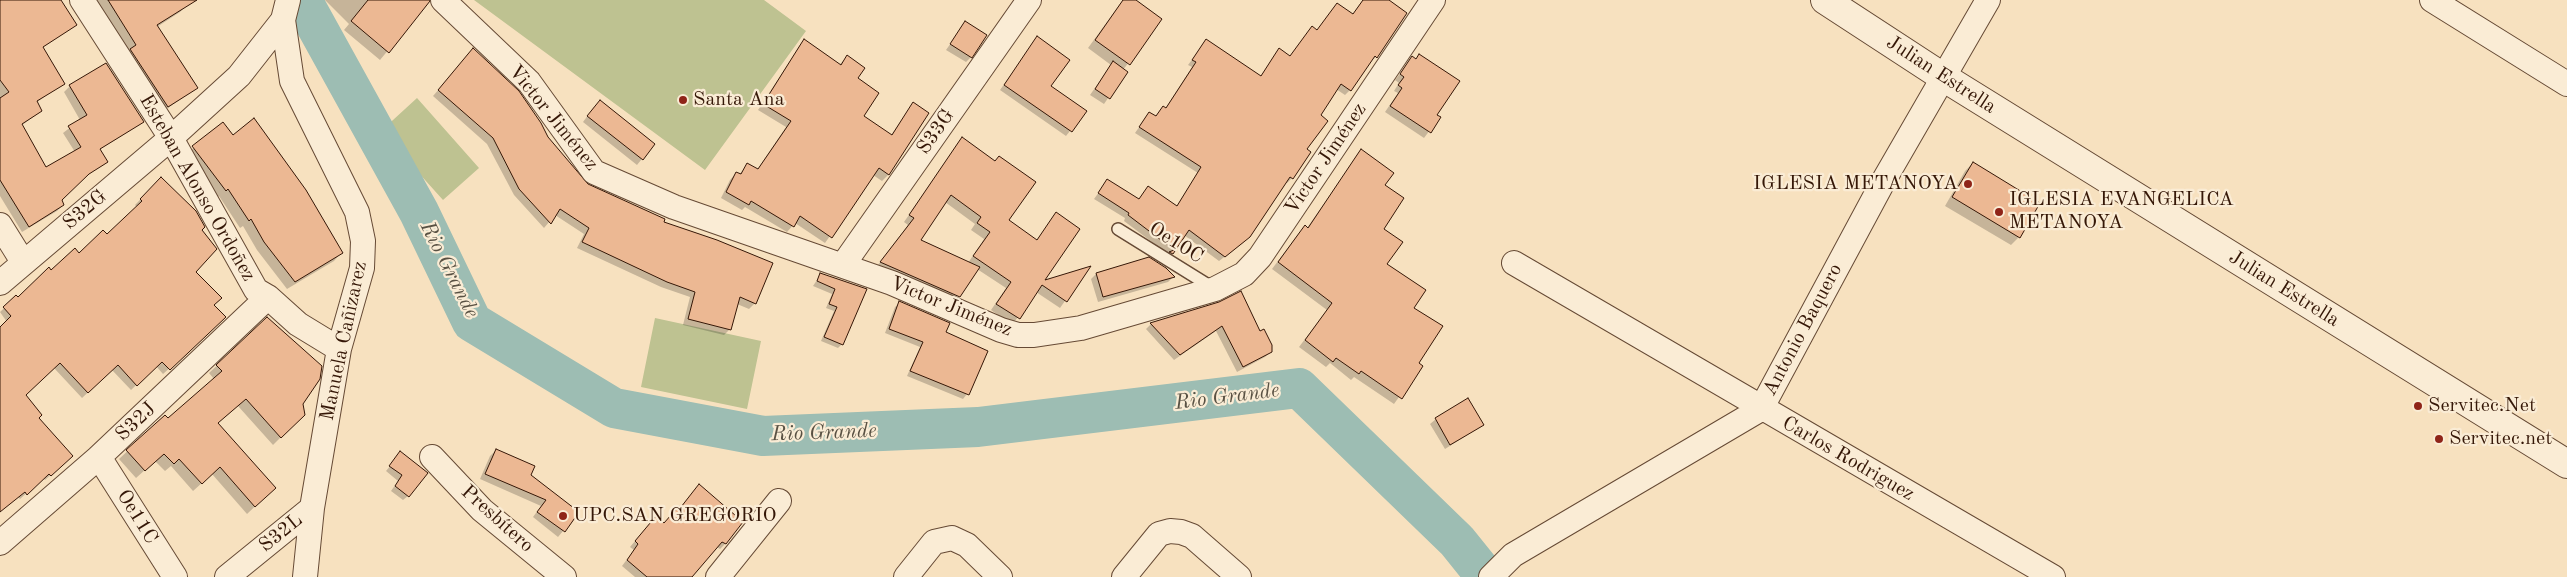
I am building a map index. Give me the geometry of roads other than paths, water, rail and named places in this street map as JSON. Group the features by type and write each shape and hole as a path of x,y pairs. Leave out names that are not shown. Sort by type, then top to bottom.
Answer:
{"street":[{"name":"Esteban Alonso Ordoñez","path":"82,0 171,138 256,290 268,297 298,324 339,349"},
{"name":"Victor Jiménez","path":"443,0 529,82 594,172 674,207 843,265 1018,335 1034,335 1080,328 1215,289 1244,274 1260,257 1434,0"},
{"name":"S33G","path":"843,265 1029,0"},
{"name":"Julian Estrella","path":"1825,0 1943,77 2567,464"},
{"name":"Antonio Baquero","path":"1490,577 1513,555 1761,409 1884,180 1988,0"},
{"path":"2432,0 2567,84"},
{"name":"S32G","path":"0,283 171,138 239,76 286,10"},
{"name":"Manuela Cañizarez","path":"286,10 292,81 357,212 363,241 362,268 339,349 312,508 305,577"},
{"path":"0,225 23,262"},
{"name":"Carlos Rodriguez","path":"1514,263 1761,409 2053,577"},
{"name":"S32J","path":"0,543 99,457 268,297"},
{"name":"Oe11C","path":"99,457 174,577"},
{"name":"Presbítero","path":"432,457 482,510 564,577"},
{"path":"718,577 779,501"},
{"name":"S32L","path":"227,577 312,508"},
{"path":"1124,577 1159,534 1181,532 1192,536 1239,577"},
{"path":"906,577 934,542 952,538 967,545 1000,577"}],"lane":[{"name":"Oe10C","path":"1118,229 1215,289"}],"waterway":[{"name":"Rio Grande","path":"302,0 419,212 472,322 614,408 763,436 978,427 1299,388 1457,541 1486,577"}],"place":[{"name":"Santa Ana","path":"683,100"},
{"name":"IGLESIA METANOYA","path":"1968,184"},
{"name":"IGLESIA EVANGELICA METANOYA","path":"1999,212"},
{"name":"Servitec.Net","path":"2418,406"},
{"name":"Servitec.net","path":"2439,439"},
{"name":"UPC.SAN GREGORIO","path":"563,516"}]}
